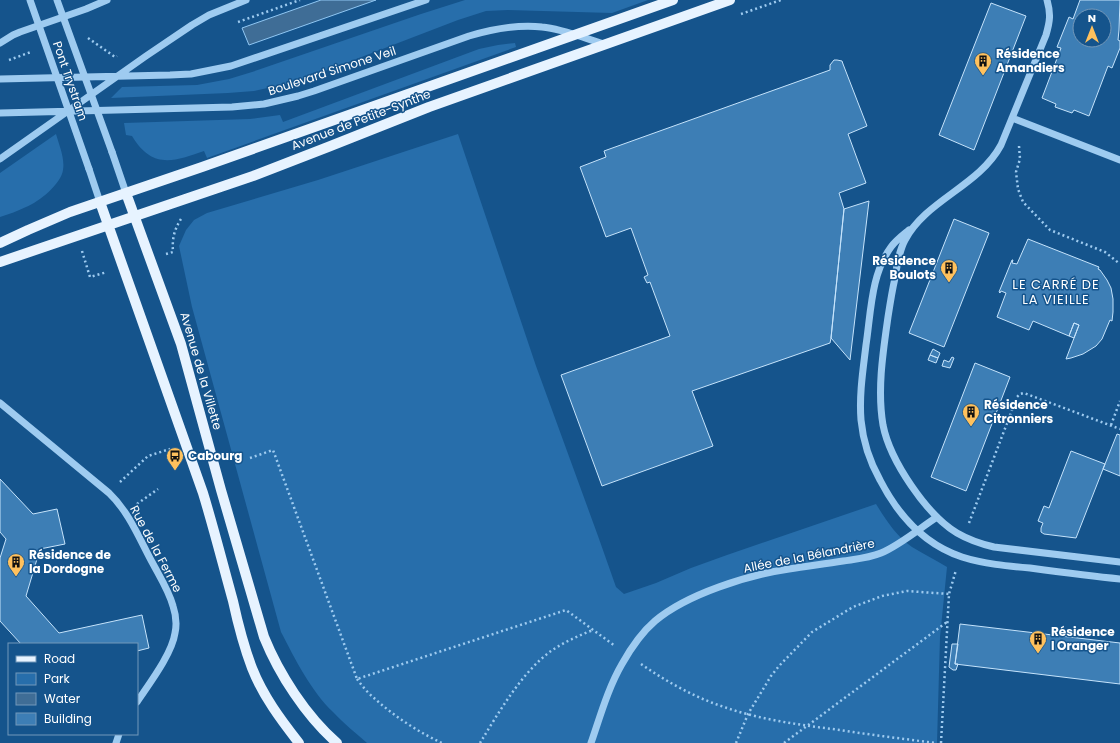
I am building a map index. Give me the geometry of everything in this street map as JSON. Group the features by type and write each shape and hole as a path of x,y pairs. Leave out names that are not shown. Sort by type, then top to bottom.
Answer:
{"main road":[{"name":"Avenue de Petite-Synthe","path":"0,244 56,218 100,202 206,166 673,0"},
{"name":"Avenue de Petite-Synthe","path":"0,262 253,176 429,107 730,0"},
{"name":"Avenue de la Villette","path":"126,193 182,344 264,637 273,659 292,690 313,718 337,743"},
{"path":"100,202 186,444 212,524 242,637 253,669 265,695 299,743"}],"street":[{"name":"Pont Trystram","path":"30,0 100,202"},
{"name":"Pont Trystram","path":"57,0 112,152"},
{"path":"0,43 12,35 107,0"},
{"path":"0,159 192,25 210,15 246,0"},
{"path":"0,79 191,74 231,66 426,0"},
{"path":"1047,0 1050,16 1046,35 1001,145 991,161 984,168 919,220 905,240 901,249 889,306 882,369 881,402 884,427 892,450 909,483 937,517 956,533 979,543 994,547 1120,562"},
{"name":"Boulevard Simone Veil","path":"0,113 232,107 264,104 285,100 314,91 484,31 507,27 535,26 554,29 604,44"},
{"path":"1012,118 1120,160"},
{"name":"Avenue de la Villette","path":"112,152 126,193"},
{"path":"913,228 899,238 892,246 878,273 872,297 862,380 860,407 863,433 876,472 892,502 899,513 916,531 936,545 960,556 988,563 1120,579"},
{"name":"Rue de la Ferme","path":"0,403 108,493 120,506 126,513 168,592 173,606 176,625 174,641 170,650 138,700"},
{"name":"Allée de la Bélandrière","path":"591,743 616,674 635,643 656,621 684,602 733,582 769,572 868,558 882,553 894,546 937,517"}],"path":[{"path":"234,24 300,0"},
{"path":"82,34 116,57 122,53"},
{"path":"9,60 31,52"},
{"path":"1012,118 1019,139 1020,160 1016,172 1018,189 1023,202 1050,230 1105,252 1120,264"},
{"path":"173,252 174,231 182,219"},
{"path":"83,254 90,277 109,272"},
{"path":"964,537 1017,397 1020,394 1024,394 1120,429"},
{"path":"1111,425 1120,401"},
{"path":"108,493 148,456 186,444"},
{"path":"250,458 274,450 357,679 373,698 390,711 411,726 442,743"},
{"path":"126,513 158,489"},
{"path":"940,743 949,594 960,556"},
{"path":"736,743 748,714 762,690 779,666 812,632 853,608 882,596 908,591 949,594"},
{"path":"357,679 566,610 665,680 693,695 723,707 762,718 807,726 936,743"},
{"path":"784,743 947,621"},
{"path":"480,743 511,695 540,659 564,643 593,630"}],"green space":[{"path":"465,0 648,0 612,13 508,10 486,11 458,20 312,76 290,83 254,91 111,98 122,87 197,85 229,79"},
{"path":"515,43 516,47 207,158 204,151 173,160 155,158 147,154 132,136 126,135 124,123 250,119 280,115 283,122 479,49"},
{"path":"56,134 63,161 63,170 54,187 31,205 0,217 0,173"},
{"path":"458,134 536,366 616,587 624,594 727,555 876,504 892,527 906,543 947,567 940,637 937,743 367,743 325,704 304,674 281,632 192,307 179,246 186,230 194,220 207,213 318,180"}],"water":[{"path":"321,0 376,0 249,45 242,28"}],"building":[{"path":"1080,0 1120,0 1118,40 1120,41 1120,48 1112,68 1108,66 1089,116 1074,110 1072,113 1055,107 1056,104 1042,98 1061,48 1057,47 1069,17 1072,18 1072,48 1112,48 1112,8 1077,8"},
{"name":"Résidence Amandiers","path":"991,3 1026,16 974,150 939,135"},
{"path":"834,60 842,61 867,126 848,134 866,183 839,193 844,209 830,343 692,391 713,446 602,486 561,375 670,336 650,282 647,283 644,277 648,275 631,228 606,237 580,167 606,157 604,151 830,70 830,65"},
{"path":"869,201 850,360 831,338 844,209"},
{"name":"Résidence Boulots","path":"954,219 989,233 944,347 909,333"},
{"path":"1028,239 1099,267 1098,269 1107,280 1111,288 1113,299 1112,321 1110,320 1102,339 1096,346 1083,354 1066,359 1079,325 1074,323 1069,336 1033,321 1029,330 997,317 1006,293 1001,291 1000,293 999,292 1012,260 1012,263 1017,264"},
{"path":"1074,323 1079,325 1074,338 1069,336"},
{"path":"933,349 940,353 938,358 930,355"},
{"path":"930,355 938,358 936,363 928,360"},
{"path":"952,357 954,358 950,368 942,366 944,360 949,362"},
{"name":"Résidence Citronniers","path":"975,363 1010,377 966,491 931,477"},
{"path":"1117,434 1120,435 1120,476 1103,469"},
{"path":"1071,451 1105,464 1076,538 1044,534 1041,532 1043,523 1038,521 1044,506 1049,508"},
{"name":"Résidence de la Dordogne","path":"0,479 33,514 57,509 65,544 40,549 26,596 59,633 142,615 149,648 138,651 138,643 20,643 0,621 0,558 6,539 0,532"},
{"name":"Résidence l Oranger","path":"960,624 1120,643 1120,684 955,664"},
{"path":"952,644 958,644 955,664 958,664 956,670 949,667"}],"place":[{"name":"Résidence Amandiers","path":"983,76"},
{"name":"Résidence Boulots","path":"949,283"},
{"name":"Résidence Citronniers","path":"971,427"},
{"name":"Cabourg","path":"175,471"},
{"name":"Résidence de la Dordogne","path":"16,577"},
{"name":"Résidence l Oranger","path":"1038,654"}],"district":[{"name":"LE CARRÉ DE LA VIEILLE","path":"1056,292"}]}
